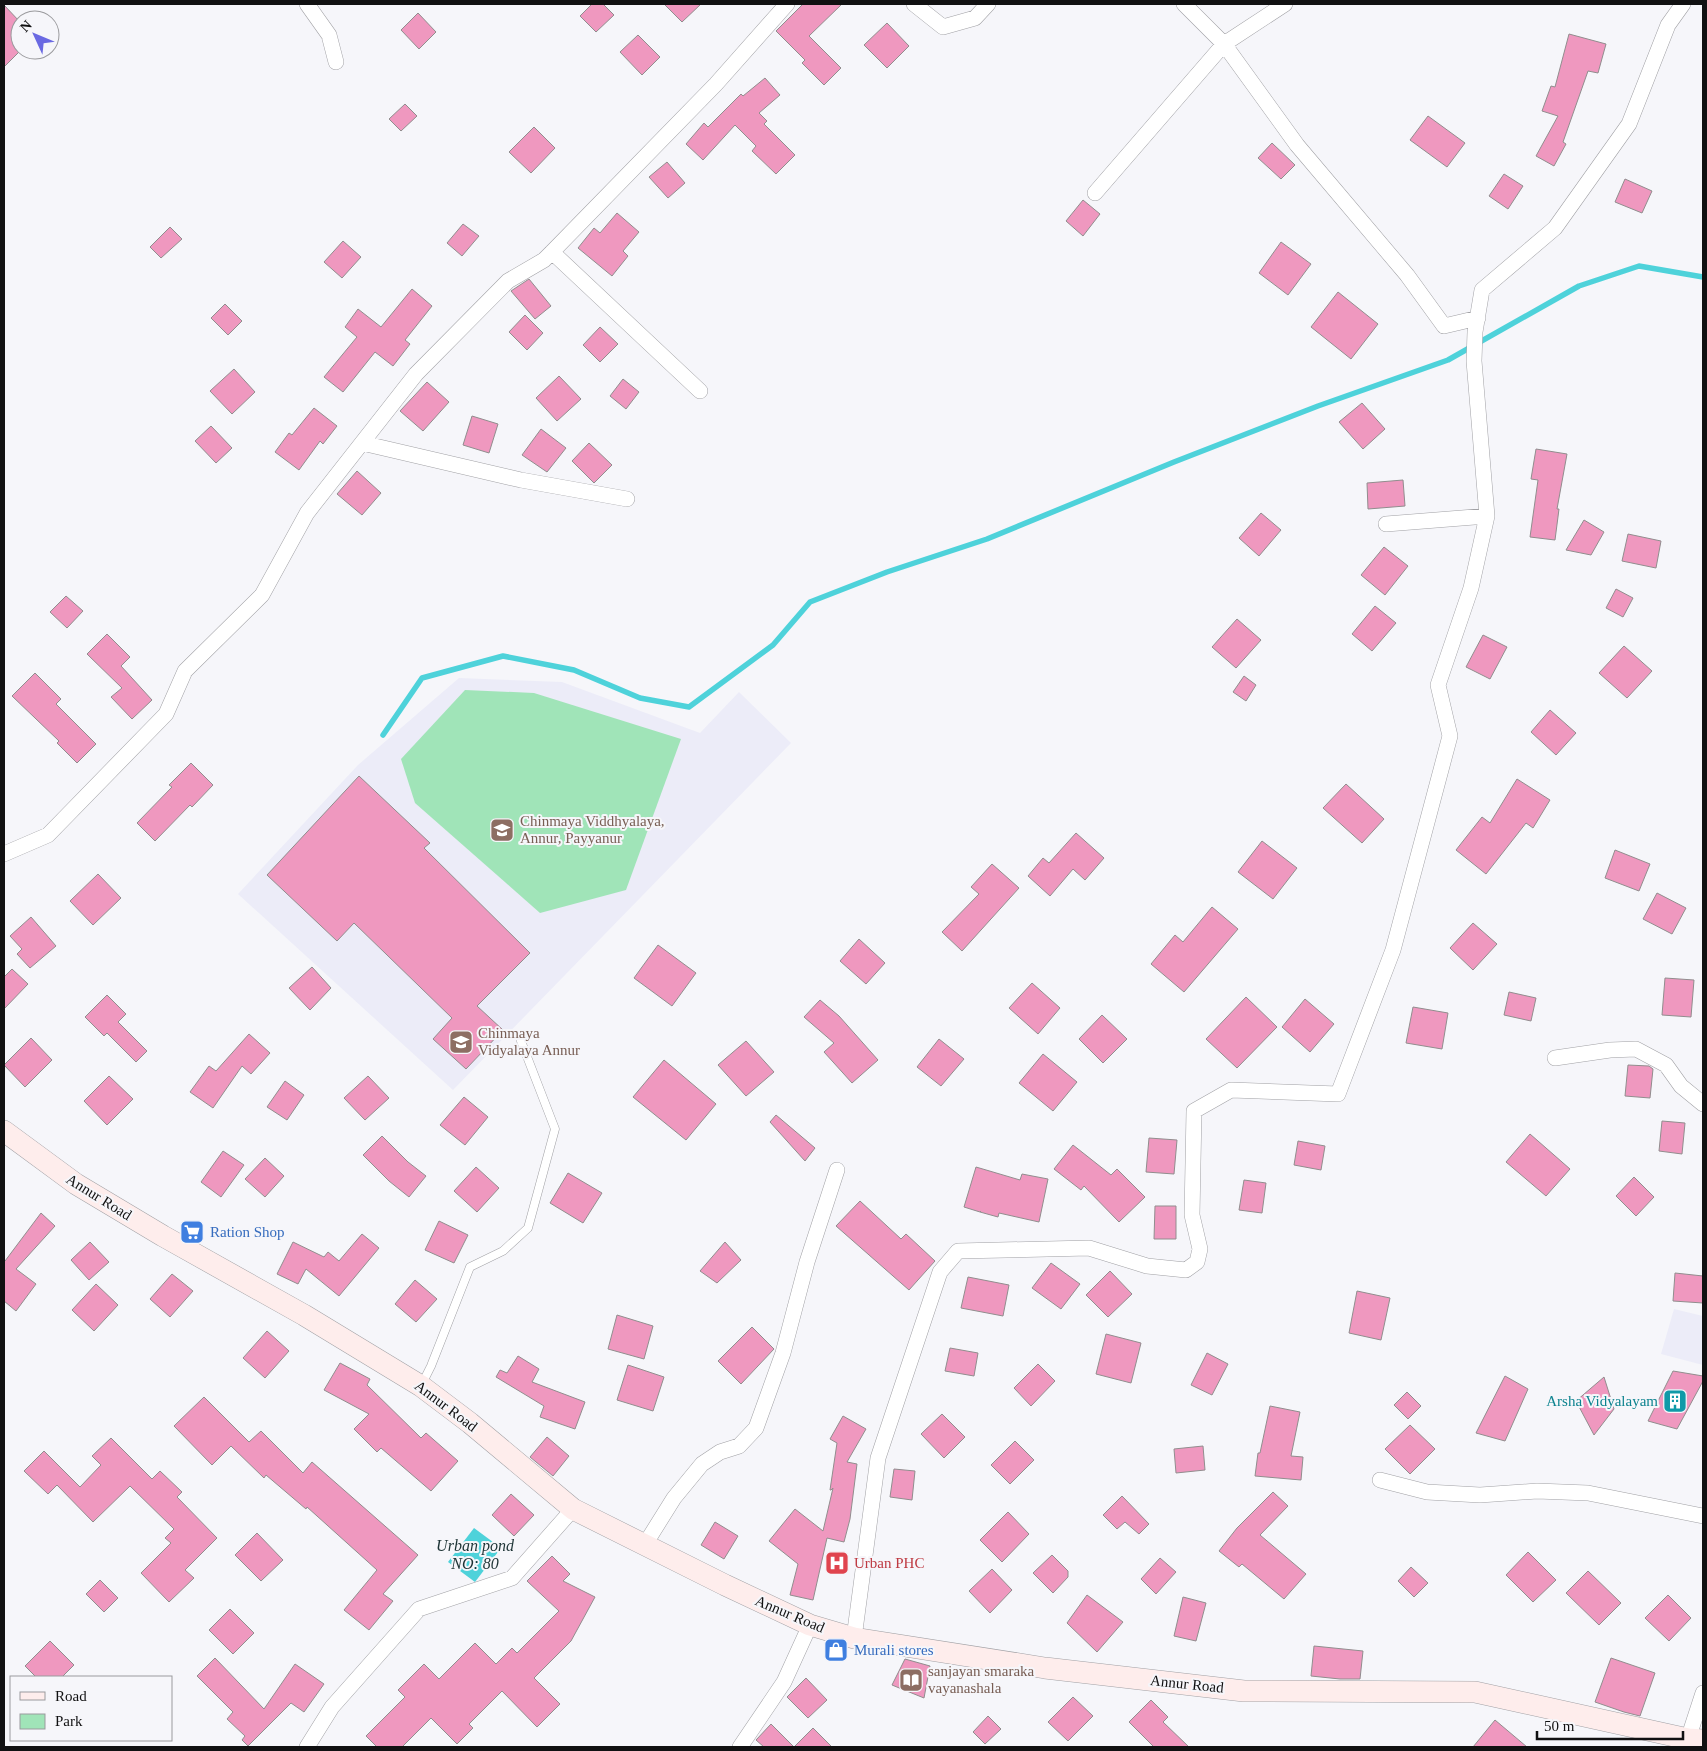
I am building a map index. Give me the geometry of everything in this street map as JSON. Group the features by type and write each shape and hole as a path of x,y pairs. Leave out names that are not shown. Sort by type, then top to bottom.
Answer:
{"main road":[{"name":"Annur Road","path":"4,1131 76,1184 162,1236 304,1315 421,1386 470,1423 573,1509 644,1546 810,1625 854,1638 1045,1668 1244,1691 1475,1692 1691,1742"}],"street":[{"path":"306,4 328,35 336,62"},
{"path":"4,854 48,835 166,714 185,671 262,595 307,513 416,374 508,281 544,260 716,84 787,4"},
{"path":"914,4 943,27 975,18 988,4"},
{"path":"1184,4 1224,44 1297,145 1407,275 1444,326 1477,325"},
{"path":"1095,193 1224,44 1285,4"},
{"path":"854,1638 878,1458 940,1272 958,1251 1089,1248 1147,1266 1186,1270 1197,1262 1200,1249 1192,1215 1194,1111 1232,1090 1338,1094 1393,950 1450,736 1438,685 1471,588 1487,516 1474,361 1482,290 1555,228 1629,124 1668,25 1683,4"},
{"path":"552,252 700,391"},
{"path":"362,443 521,480 627,499"},
{"path":"1386,524 1487,516"},
{"path":"1555,1058 1610,1050 1636,1049 1666,1065 1681,1086 1703,1104"},
{"path":"644,1546 674,1498 702,1464 720,1452 739,1446 756,1428 783,1353 807,1262 837,1170"},
{"path":"1380,1480 1427,1492 1480,1495 1537,1491 1588,1493 1703,1516"},
{"path":"307,1747 332,1707 419,1609 512,1578 573,1509"},
{"path":"740,1747 784,1682 810,1625"},
{"path":"1691,1742 1703,1693"}],"lane":[{"path":"421,1386 432,1366 470,1267 503,1250 528,1228 555,1128 521,1041"}],"shaded area":[{"name":"Chinmaya Viddhyalaya, Annur, Payyanur","path":"459,678 562,682 700,733 739,692 791,743 453,1090 238,894 358,765"},
{"path":"1674,1309 1703,1316 1703,1365 1661,1354"}],"green space":[{"path":"465,690 534,693 681,739 626,890 540,913 415,803 401,759"}],"water":[{"name":"Urban pond NO: 80","path":"474,1528 501,1548 475,1582 448,1562"}],"building":[{"path":"592,4 603,4 614,15 596,32 580,16"},
{"path":"664,4 701,4 682,22"},
{"path":"803,4 842,4 809,36 841,68 824,85 802,63 805,60 776,31"},
{"path":"4,5 10,11 11,60 4,67"},
{"path":"418,13 436,32 419,49 401,30"},
{"path":"887,23 909,46 887,68 864,45"},
{"path":"1569,34 1606,44 1598,73 1588,71 1563,142 1566,144 1554,166 1536,156 1558,116 1542,111 1551,86 1555,87"},
{"path":"638,35 660,57 642,75 620,52"},
{"path":"765,78 780,95 759,113 767,121 764,124 795,155 776,174 752,151 756,146 735,125 703,160 686,144 704,123 708,127 741,94 743,96"},
{"path":"405,104 417,116 401,131 389,119"},
{"path":"1428,116 1465,143 1447,167 1410,140"},
{"path":"534,127 555,148 531,173 509,152"},
{"path":"1272,143 1295,165 1281,179 1258,158"},
{"path":"667,162 685,183 668,198 649,177"},
{"path":"1504,174 1523,186 1508,209 1489,196"},
{"path":"1625,179 1652,191 1642,213 1615,202"},
{"path":"1083,200 1100,214 1083,236 1066,221"},
{"path":"617,213 639,232 623,251 628,256 612,276 578,248 594,228 600,233"},
{"path":"463,224 479,236 462,256 447,243"},
{"path":"170,227 182,239 161,258 150,247"},
{"path":"343,241 361,257 342,278 324,262"},
{"path":"1281,242 1311,264 1288,295 1259,273"},
{"path":"529,279 551,306 535,319 511,291"},
{"path":"412,289 432,306 405,340 410,344 393,366 375,352 343,392 324,377 357,337 345,327 358,309 381,327"},
{"path":"1338,292 1378,324 1351,359 1311,327"},
{"path":"225,304 242,321 228,335 211,318"},
{"path":"525,315 543,333 527,350 509,332"},
{"path":"600,327 618,344 600,362 583,345"},
{"path":"234,369 255,392 232,414 210,391"},
{"path":"559,376 581,399 557,421 536,398"},
{"path":"623,379 639,392 626,409 610,396"},
{"path":"427,382 449,402 423,431 400,411"},
{"path":"1362,403 1385,429 1363,449 1339,422"},
{"path":"314,408 337,426 323,444 320,441 299,470 275,452 289,433 292,435"},
{"path":"472,416 498,424 489,453 463,445"},
{"path":"211,426 232,448 216,463 195,441"},
{"path":"541,429 566,448 547,472 522,455"},
{"path":"589,443 612,465 594,483 572,461"},
{"path":"1536,449 1567,454 1557,509 1559,509 1555,540 1530,537 1538,480 1531,479"},
{"path":"357,471 381,493 362,515 337,494"},
{"path":"1403,480 1405,506 1368,509 1367,483"},
{"path":"1261,513 1281,530 1259,556 1239,538"},
{"path":"1584,520 1604,532 1591,555 1566,550"},
{"path":"1628,534 1661,541 1656,568 1622,561"},
{"path":"1384,547 1408,566 1385,595 1361,575"},
{"path":"1616,589 1633,598 1623,617 1606,608"},
{"path":"66,596 83,611 67,628 50,612"},
{"path":"1375,606 1396,623 1372,651 1352,634"},
{"path":"1237,619 1261,640 1236,668 1212,647"},
{"path":"107,634 130,657 121,666 152,700 132,719 111,697 122,688 87,654"},
{"path":"1483,635 1507,647 1490,679 1466,667"},
{"path":"1624,646 1652,671 1627,698 1599,673"},
{"path":"35,673 61,699 56,704 96,744 77,763 57,743 59,741 12,696"},
{"path":"1244,676 1256,685 1246,701 1233,692"},
{"path":"1550,710 1576,733 1556,755 1531,732"},
{"path":"191,763 213,785 192,807 190,805 155,841 137,823 172,787 169,785"},
{"path":"359,776 430,843 424,848 530,953 477,1006 503,1030 466,1069 433,1039 452,1018 354,923 337,941 267,875"},
{"path":"1517,779 1550,800 1533,828 1526,823 1486,874 1456,850 1482,817 1490,823"},
{"path":"1346,784 1384,819 1362,843 1323,808"},
{"path":"1076,833 1104,858 1085,880 1073,869 1050,896 1028,876 1043,858 1049,863"},
{"path":"1262,841 1297,868 1273,899 1238,872"},
{"path":"1615,850 1650,864 1639,891 1605,878"},
{"path":"992,864 1019,888 962,951 942,932 979,894 971,887"},
{"path":"98,874 121,898 93,925 70,901"},
{"path":"1657,893 1686,908 1672,934 1643,919"},
{"path":"1212,907 1238,929 1184,992 1151,964 1175,935 1183,942"},
{"path":"31,917 56,946 30,968 17,954 22,949 10,936"},
{"path":"1473,923 1497,944 1473,970 1450,948"},
{"path":"859,939 885,963 866,984 840,961"},
{"path":"658,945 696,973 672,1006 634,978"},
{"path":"312,967 331,988 310,1010 289,988"},
{"path":"12,969 28,984 4,1009 4,977"},
{"path":"1665,978 1694,980 1691,1017 1662,1015"},
{"path":"1032,983 1060,1008 1038,1034 1009,1008"},
{"path":"1509,992 1536,998 1531,1021 1504,1015"},
{"path":"107,995 126,1014 118,1022 147,1051 136,1062 107,1033 104,1036 85,1017"},
{"path":"1246,997 1277,1027 1237,1068 1206,1039"},
{"path":"1305,999 1334,1024 1310,1052 1282,1027"},
{"path":"820,1000 839,1016 878,1060 852,1083 824,1052 834,1043 804,1017"},
{"path":"1413,1007 1448,1013 1442,1049 1406,1043"},
{"path":"1102,1015 1127,1039 1103,1063 1079,1039"},
{"path":"249,1034 270,1053 251,1074 242,1066 213,1108 190,1092 209,1066 216,1071"},
{"path":"31,1038 52,1060 25,1087 4,1065"},
{"path":"939,1039 964,1059 941,1086 917,1067"},
{"path":"746,1041 774,1072 746,1096 718,1065"},
{"path":"1043,1054 1077,1082 1053,1111 1019,1083"},
{"path":"664,1060 716,1104 686,1140 633,1097"},
{"path":"1628,1065 1649,1066 1653,1069 1650,1098 1625,1096"},
{"path":"109,1076 133,1099 107,1125 84,1101"},
{"path":"368,1076 389,1098 365,1120 344,1098"},
{"path":"285,1081 304,1095 287,1120 267,1107"},
{"path":"464,1097 488,1117 465,1145 440,1125"},
{"path":"776,1115 815,1148 805,1161 770,1122"},
{"path":"1662,1121 1685,1123 1682,1154 1659,1151"},
{"path":"1530,1134 1570,1169 1546,1196 1506,1162"},
{"path":"382,1136 408,1162 426,1176 409,1197 389,1181 363,1155"},
{"path":"1149,1138 1177,1140 1174,1174 1146,1172"},
{"path":"1298,1141 1325,1146 1321,1170 1294,1165"},
{"path":"1073,1145 1111,1175 1117,1169 1145,1197 1119,1222 1084,1186 1081,1190 1054,1169"},
{"path":"223,1151 244,1165 221,1197 201,1182"},
{"path":"265,1158 284,1176 265,1197 245,1179"},
{"path":"476,1167 499,1188 477,1212 454,1191"},
{"path":"976,1167 1020,1180 1022,1174 1048,1179 1039,1222 999,1213 998,1217 964,1207"},
{"path":"568,1173 602,1193 583,1223 550,1203"},
{"path":"1634,1177 1654,1197 1636,1216 1616,1196"},
{"path":"1244,1180 1266,1183 1262,1213 1239,1210"},
{"path":"860,1201 901,1239 906,1234 935,1261 909,1290 836,1226"},
{"path":"1155,1206 1176,1206 1176,1239 1154,1239"},
{"path":"41,1213 55,1226 16,1269 36,1284 16,1311 4,1301 4,1260"},
{"path":"439,1221 468,1235 454,1263 425,1250"},
{"path":"362,1234 379,1248 339,1296 306,1269 298,1284 277,1274 293,1242 324,1257 328,1252 339,1261"},
{"path":"90,1242 109,1262 89,1280 71,1260"},
{"path":"725,1242 741,1260 717,1283 700,1271"},
{"path":"1051,1263 1080,1284 1061,1309 1032,1288"},
{"path":"1110,1271 1132,1294 1108,1317 1086,1295"},
{"path":"1675,1273 1703,1276 1703,1303 1673,1301"},
{"path":"172,1274 193,1291 170,1317 150,1299"},
{"path":"968,1277 1009,1285 1003,1316 961,1308"},
{"path":"415,1280 437,1299 416,1322 395,1304"},
{"path":"96,1284 118,1305 94,1331 72,1310"},
{"path":"1357,1291 1390,1298 1381,1340 1349,1333"},
{"path":"617,1315 653,1326 644,1359 608,1349"},
{"path":"752,1327 774,1349 741,1384 718,1361"},
{"path":"267,1331 289,1351 265,1378 243,1358"},
{"path":"1106,1334 1141,1343 1131,1383 1096,1374"},
{"path":"950,1348 978,1353 974,1376 945,1371"},
{"path":"1207,1353 1228,1364 1212,1395 1191,1385"},
{"path":"518,1356 539,1369 532,1382 585,1402 575,1429 540,1417 544,1406 496,1377 500,1370 507,1373"},
{"path":"340,1363 370,1379 367,1385 421,1438 426,1433 458,1461 431,1491 381,1448 377,1452 354,1429 369,1414 324,1390"},
{"path":"1038,1364 1055,1381 1031,1406 1014,1388"},
{"path":"628,1365 664,1377 653,1411 617,1400"},
{"name":"Arsha Vidyalayam","path":"1673,1371 1703,1376 1703,1381 1677,1429 1648,1421"},
{"path":"1505,1376 1528,1389 1505,1441 1476,1433"},
{"path":"1604,1377 1614,1409 1594,1435 1576,1401"},
{"path":"1407,1392 1421,1406 1408,1419 1394,1405"},
{"path":"204,1397 249,1442 261,1431 303,1473 312,1462 418,1555 383,1594 393,1601 369,1630 344,1610 377,1570 307,1507 306,1509 266,1475 264,1478 231,1446 212,1465 174,1426"},
{"path":"1270,1406 1300,1412 1291,1456 1303,1457 1301,1480 1255,1476 1258,1453 1260,1453"},
{"path":"942,1414 965,1437 944,1458 921,1434"},
{"path":"843,1416 866,1429 847,1462 857,1464 850,1519 844,1542 827,1538 813,1600 790,1595 798,1564 769,1541 795,1509 823,1531 833,1488 830,1490 837,1443 830,1439"},
{"path":"1410,1425 1435,1449 1410,1474 1385,1449"},
{"path":"547,1437 569,1456 553,1476 530,1457"},
{"path":"111,1438 152,1479 160,1471 182,1492 177,1497 217,1538 185,1570 194,1578 169,1602 141,1573 171,1543 165,1538 174,1529 130,1486 93,1522 57,1485 48,1494 24,1471 44,1451 80,1487 101,1465 92,1456"},
{"path":"1015,1441 1034,1460 1010,1484 991,1465"},
{"path":"1203,1446 1205,1470 1176,1473 1174,1449"},
{"path":"894,1469 915,1471 912,1500 890,1497"},
{"path":"1273,1492 1288,1506 1260,1535 1306,1574 1284,1599 1242,1564 1239,1567 1219,1551 1237,1528"},
{"path":"511,1494 534,1515 514,1536 492,1515"},
{"path":"1122,1496 1149,1524 1139,1534 1125,1522 1117,1529 1103,1515"},
{"path":"1008,1512 1029,1534 1002,1562 980,1540"},
{"path":"715,1522 738,1536 724,1559 701,1545"},
{"path":"257,1533 283,1560 261,1581 235,1555"},
{"path":"1528,1552 1556,1580 1533,1602 1506,1575"},
{"path":"1052,1555 1068,1571 1068,1577 1053,1593 1033,1573"},
{"path":"552,1556 570,1574 563,1581 595,1597 571,1641 534,1678 560,1704 537,1727 502,1691 469,1724 473,1728 457,1744 431,1718 402,1747 377,1747 366,1736 405,1697 398,1690 424,1664 439,1679 475,1643 496,1664 512,1648 517,1653 559,1611 527,1581"},
{"path":"1160,1558 1176,1572 1156,1594 1141,1579"},
{"path":"1411,1567 1428,1583 1414,1597 1398,1581"},
{"path":"992,1569 1012,1590 990,1613 969,1591"},
{"path":"1588,1571 1621,1603 1599,1625 1566,1593"},
{"path":"100,1580 118,1598 104,1612 86,1594"},
{"path":"1087,1595 1123,1622 1097,1652 1067,1623"},
{"path":"1668,1595 1691,1618 1669,1641 1645,1618"},
{"path":"1183,1597 1206,1603 1196,1641 1174,1636"},
{"path":"230,1609 254,1633 233,1654 209,1630"},
{"path":"50,1641 74,1665 63,1676 35,1676 25,1666"},
{"path":"1314,1646 1363,1651 1360,1679 1311,1676"},
{"path":"215,1658 264,1709 295,1664 324,1684 304,1712 291,1703 248,1746 242,1740 245,1736 227,1719 233,1712 197,1676"},
{"path":"1611,1658 1655,1673 1640,1716 1595,1702"},
{"name":"sanjayan smaraka vayanashala","path":"905,1659 930,1666 924,1698 892,1685"},
{"path":"806,1678 827,1700 808,1718 787,1697"},
{"path":"1073,1697 1093,1716 1068,1741 1048,1722"},
{"path":"1151,1700 1168,1717 1163,1722 1189,1747 1154,1747 1129,1722"},
{"path":"988,1716 1001,1729 985,1744 973,1732"},
{"path":"1495,1720 1527,1747 1473,1747"},
{"path":"771,1724 794,1747 764,1747 756,1740"},
{"path":"813,1728 832,1747 794,1747"}],"waterway":[{"path":"383,735 422,678 503,656 574,670 640,698 689,707 773,645 810,602 887,572 987,539 1174,462 1318,406 1448,360 1579,286 1639,266 1703,277"}],"place":[{"name":"Chinmaya Viddhyalaya, Annur, Payyanur","path":"502,830"},
{"name":"Chinmaya Vidyalaya Annur","path":"461,1042"},
{"name":"Ration Shop","path":"192,1232"},
{"name":"Arsha Vidyalayam","path":"1675,1401"},
{"name":"Urban PHC","path":"837,1563"},
{"name":"Murali stores","path":"836,1650"},
{"name":"sanjayan smaraka vayanashala","path":"911,1680"}]}
